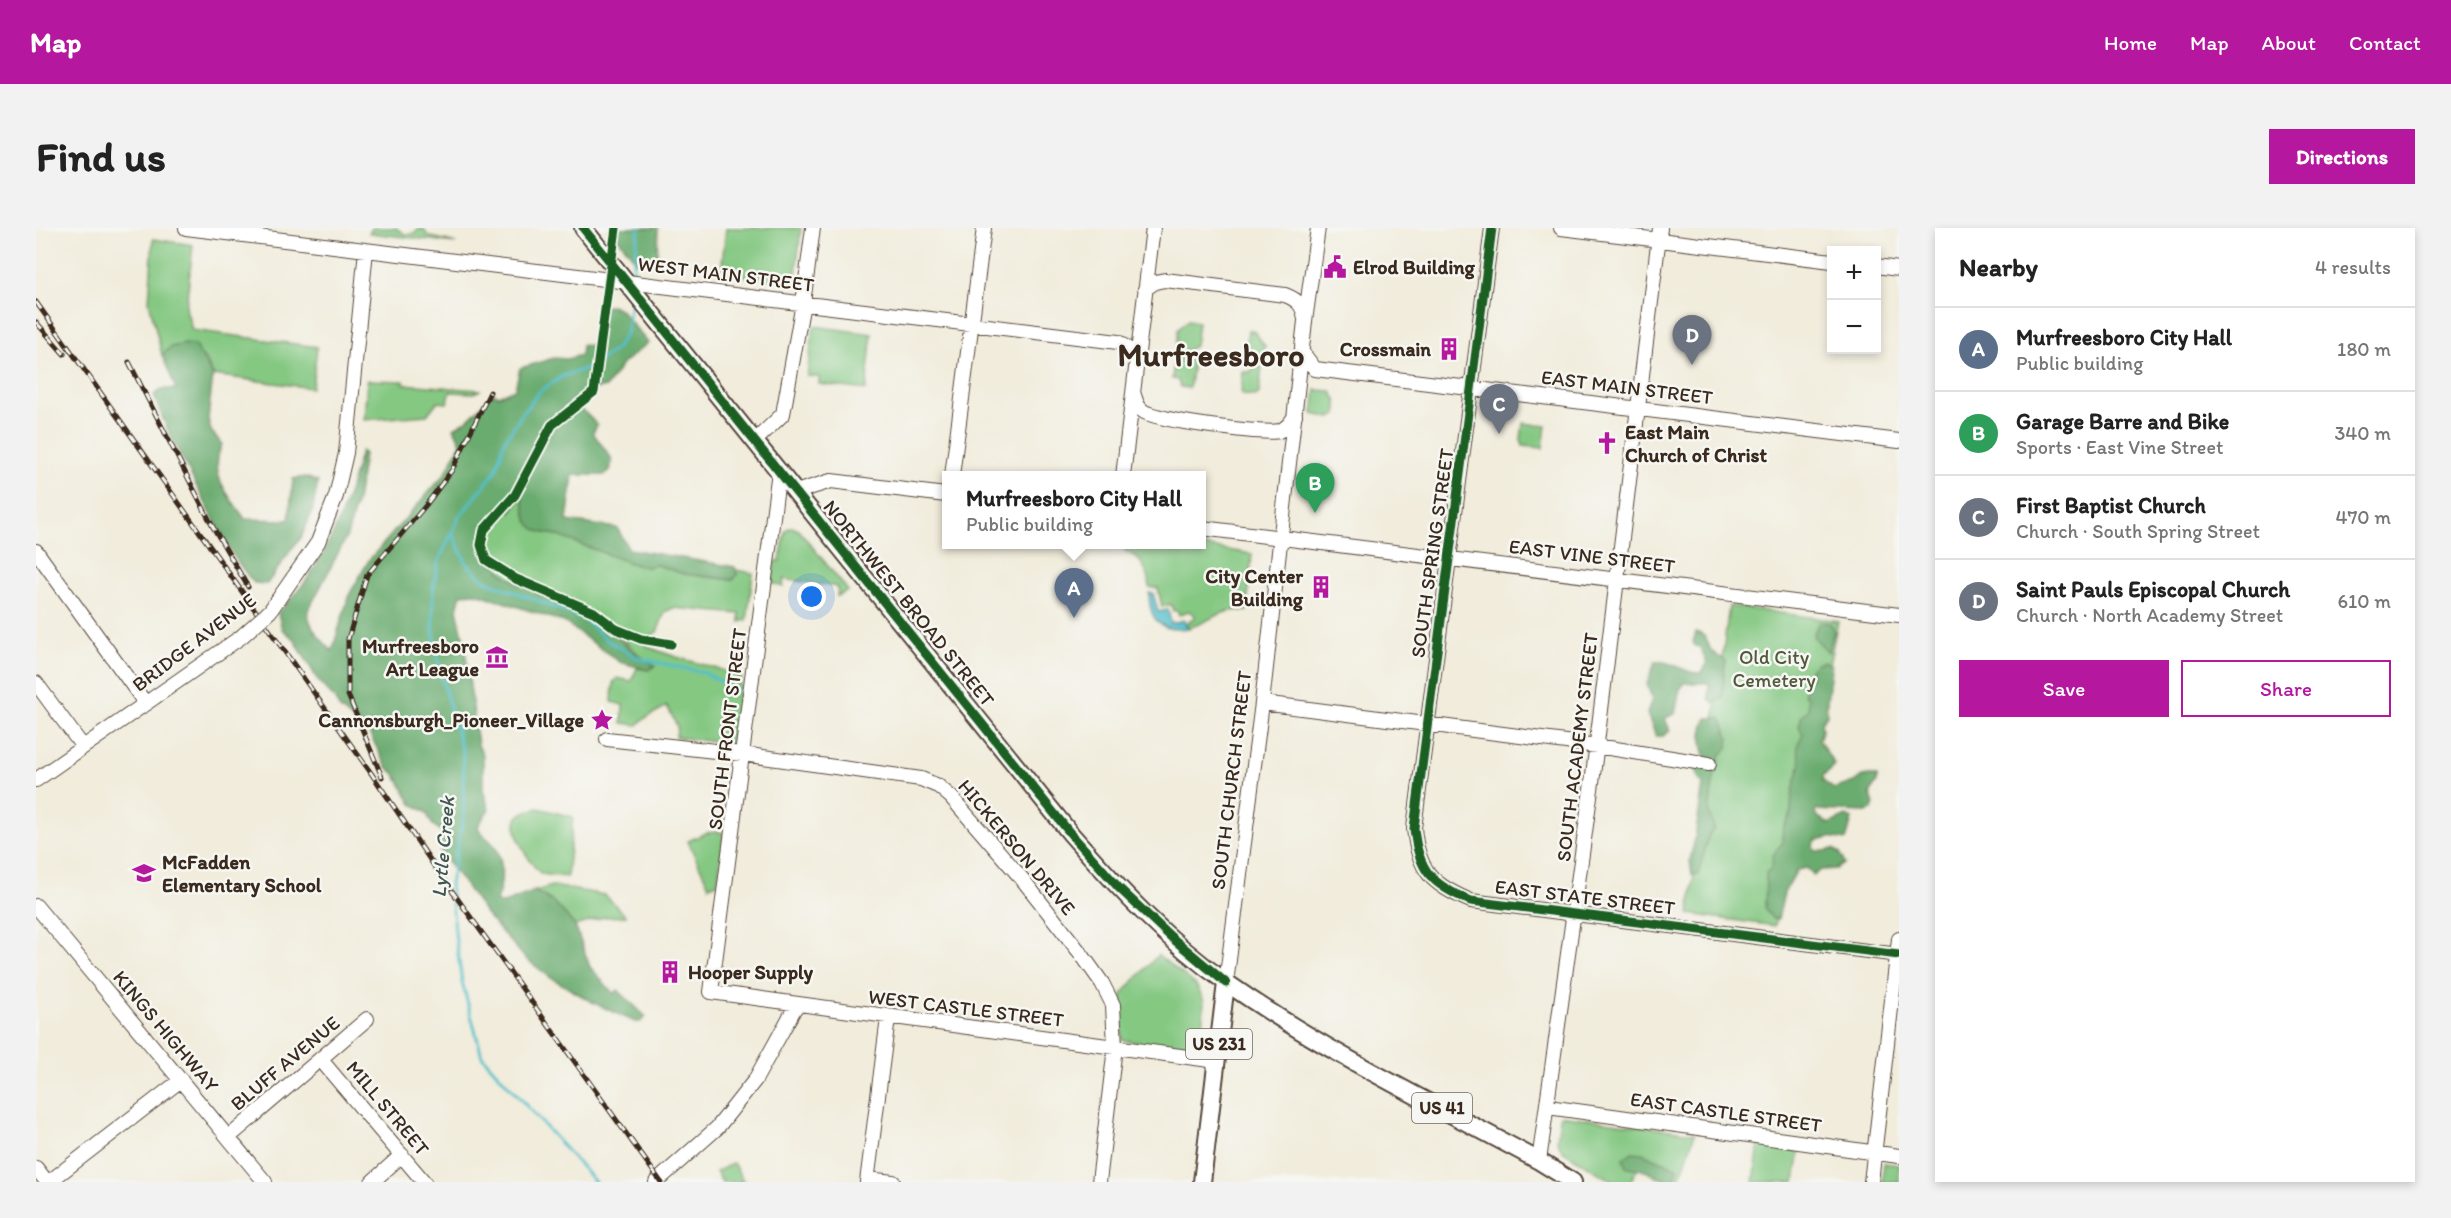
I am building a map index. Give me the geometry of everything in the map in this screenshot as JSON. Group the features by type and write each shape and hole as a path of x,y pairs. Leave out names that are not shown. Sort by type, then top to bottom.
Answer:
{"main road":[{"name":"NORTHWEST BROAD STREET","path":"583,228 609,262 615,280 644,305 1070,832 1128,896 1171,937 1226,982"},
{"name":"SOUTH CHURCH STREET","path":"1202,1182 1226,982"},
{"name":"US 41","path":"1226,982 1310,1036 1539,1161 1573,1182"}],"street":[{"name":"WEST MAIN STREET","path":"186,228 239,231 366,250 1118,342"},
{"path":"755,441 783,414 804,303 813,228"},
{"path":"953,471 984,228"},
{"path":"1123,471 1153,228"},
{"path":"1299,383 1318,228"},
{"name":"SOUTH SPRING STREET","path":"1428,724 1492,228"},
{"path":"1561,228 1659,234 1827,260"},
{"name":"SOUTH ACADEMY STREET","path":"1539,1161 1597,746 1659,234"},
{"name":"BRIDGE AVENUE","path":"36,780 241,637 270,611 318,542 336,496 346,453 366,250"},
{"path":"1881,267 1899,269"},
{"path":"1145,289 1155,282 1165,280 1285,296 1301,304 1305,321"},
{"path":"1118,342 1132,336 1142,327"},
{"path":"1118,342 1131,351 1138,362"},
{"path":"1299,383 1315,369 1302,352"},
{"name":"EAST MAIN STREET","path":"1315,369 1899,441"},
{"name":"SOUTH CHURCH STREET","path":"1226,982 1262,703 1299,383"},
{"path":"1134,395 1143,412 1159,418 1272,432 1286,428 1294,418 1297,409"},
{"name":"SOUTH FRONT STREET","path":"711,992 779,471"},
{"path":"796,492 831,481 942,495"},
{"name":"EAST VINE STREET","path":"1206,528 1899,615"},
{"path":"36,551 146,704"},
{"path":"36,683 83,747"},
{"path":"1262,703 1597,746 1708,764"},
{"name":"EAST STATE STREET","path":"1428,724 1414,828 1416,851 1435,882 1450,892 1471,901 1898,955"},
{"name":"HICKERSON DRIVE","path":"607,739 742,754 921,779 938,786 951,797 1023,880 1102,983 1113,1005 1115,1047 1099,1182"},
{"name":"KINGS HIGHWAY","path":"36,906 265,1182"},
{"path":"1871,1182 1899,939"},
{"name":"WEST CASTLE STREET","path":"711,992 1216,1061"},
{"path":"656,1182 717,1128 755,1080 797,1004"},
{"path":"888,1018 867,1180 893,1182"},
{"name":"BLUFF AVENUE","path":"229,1137 367,1019"},
{"name":"MILL STREET","path":"321,1060 424,1182"},
{"path":"36,1168 48,1182 181,1080"},
{"name":"EAST CASTLE STREET","path":"1548,1107 1899,1156"},
{"path":"372,1182 402,1155"}],"green space":[{"path":"372,228 396,228 405,234 424,229 428,236 456,243 369,233"},
{"path":"610,228 658,228 657,266 637,262"},
{"path":"726,228 801,228 795,282 721,273"},
{"path":"153,239 193,245 186,308 192,330 317,347 312,388 213,375 205,358 171,347 162,355 149,302"},
{"path":"611,305 620,309 648,343 623,363 606,387 589,390 570,402 597,425 593,433 612,459 610,471 604,475 573,475 567,521 617,528 629,549 735,567 737,575 733,580 684,574 657,565 647,567 636,565 553,534 536,530 528,522 522,494 511,513 487,521 486,534 493,546 489,552 493,563 515,582 577,609 594,619 655,666 648,670 620,662 564,622 476,593 461,594 457,609 464,641 478,745 483,755 483,790 489,809 478,826 480,832 491,841 500,857 501,880 496,901 501,904 535,891 553,902 575,926 590,967 614,994 618,990 646,1017 640,1022 635,1022 592,1002 551,978 525,958 490,919 441,853 442,832 432,824 426,812 412,804 395,774 387,767 369,733 339,708 334,698 319,682 294,639 282,629 278,613 305,582 324,552 345,503 361,451 364,454 357,501 347,536 308,611 313,628 332,651 349,595 369,560 445,474 461,443 454,428 467,420 494,393 498,396 515,389 520,368 554,358 567,359 581,355 582,345 592,346 597,308"},
{"path":"1188,320 1198,322 1195,346 1186,351 1179,349 1176,344 1178,329"},
{"path":"814,326 872,334 866,390 819,384 819,377 807,376"},
{"path":"1248,330 1253,330 1265,346 1263,358 1257,357 1246,349"},
{"path":"185,344 195,345 213,375 208,419 211,431 222,444 218,455 219,475 227,493 245,519 289,520 293,479 306,477 318,482 312,512 301,538 267,584 254,583 231,551 163,420 154,395 162,389 176,389 162,355 171,347"},
{"path":"1183,356 1193,362 1188,388 1180,387 1178,380 1172,379 1174,360"},
{"path":"1256,366 1262,366 1259,394 1243,395 1241,391 1243,372 1250,372"},
{"path":"367,380 404,381 404,384 480,390 475,393 450,392 447,403 437,402 427,415 364,420"},
{"path":"1316,390 1331,391 1337,401 1337,415 1330,418 1313,414"},
{"path":"1523,423 1546,426 1543,448 1523,446 1521,439"},
{"path":"523,492 544,533 553,534 636,565 647,567 657,565 684,574 733,580 737,575 736,570 753,573 747,620 740,622 740,614 673,608 665,612 657,632 648,637 647,646 658,651 741,677 732,744 676,737 677,726 667,706 642,720 638,725 622,723 623,705 612,702 613,683 617,678 631,681 637,668 648,670 637,653 603,623 518,584 496,567 488,554 487,521 500,517"},
{"path":"792,527 799,530 848,591 837,596 838,587 784,579 783,587 772,583 775,561 780,561 785,533"},
{"path":"1206,547 1252,554 1247,611 1223,613 1188,628 1186,623 1195,618 1194,614 1188,611 1179,615 1177,610 1173,611 1171,604 1162,607 1158,588 1149,587 1143,565 1125,549 1206,549"},
{"name":"Old City Cemetery","path":"1729,606 1838,621 1775,926 1689,914"},
{"path":"1819,622 1831,624 1834,631 1828,652 1813,636"},
{"path":"1696,632 1705,636 1711,651 1725,661 1723,698 1714,703 1709,699 1709,683 1685,683 1680,689 1675,714 1665,718 1670,731 1663,736 1656,736 1647,714 1652,699 1647,684 1655,662 1668,663 1694,673 1701,673 1707,663 1700,647 1695,646 1693,642"},
{"path":"1824,661 1831,665 1831,670 1827,715 1821,722 1822,731 1819,740 1834,764 1830,771 1823,775 1823,781 1834,789 1854,782 1862,776 1877,776 1877,782 1870,793 1874,804 1872,810 1866,812 1816,810 1815,815 1829,824 1846,816 1852,819 1846,840 1830,837 1816,840 1813,846 1815,851 1835,850 1841,855 1844,864 1836,869 1821,870 1814,875 1807,868 1797,870 1784,893 1778,919 1773,919 1765,910 1766,873 1772,867 1774,854 1782,844 1786,822 1791,815 1792,796 1801,763 1798,747 1803,734 1799,726 1802,715 1808,710 1808,698 1804,694 1806,680 1811,677 1810,669"},
{"path":"1707,718 1721,718 1729,738 1727,749 1720,755 1713,782 1709,813 1714,828 1709,835 1698,875 1692,875 1690,860 1703,785 1695,769 1706,758 1702,738"},
{"path":"538,808 573,817 567,877 541,874 532,863 518,837 516,821 520,815"},
{"path":"705,833 724,833 718,883 709,886 688,841"},
{"path":"552,886 605,895 626,916 604,917 575,926 553,902 535,891"},
{"path":"1158,955 1196,985 1204,1001 1201,1040 1195,1048 1186,1050 1122,1040 1122,994"},
{"path":"1560,1115 1695,1133 1677,1182 1668,1182 1638,1167 1630,1182 1613,1182 1562,1150 1557,1140"},
{"path":"1759,1143 1800,1149 1795,1182 1754,1182"},
{"path":"1632,1152 1642,1153 1678,1168 1674,1181 1640,1169 1626,1167 1623,1159"},
{"path":"733,1163 744,1182 722,1182 716,1172"},
{"path":"1884,1163 1899,1165 1899,1182 1882,1182"}],"water":[{"path":"1149,593 1153,593 1158,612 1168,610 1171,623 1184,620 1188,628 1170,628 1158,622 1151,610"}],"waterway":[{"name":"Lytle Creek","path":"632,277 639,228"},
{"name":"Lytle Creek","path":"595,1182 482,1056 462,982 450,884 464,814 463,753 441,676 433,629 433,590 439,560 460,516 496,471 504,441 523,413 540,391 563,376 591,367 616,349 627,331 631,299"},
{"path":"452,533 467,564 484,580 584,619 608,641 638,658 705,673 738,691"}],"railway":[{"path":"36,302 371,773 439,873 661,1182"},
{"path":"36,322 64,354"},
{"path":"129,362 213,527 248,587"},
{"path":"382,777 348,695 348,639 367,575 426,505 452,470 490,392"}],"cycle path":[{"path":"583,228 1070,833 1119,888 1171,937 1226,983"},
{"path":"616,228 594,392 552,425 515,495 484,530 481,545 486,560 516,579 594,612 616,629 641,639 671,644"},
{"path":"1492,228 1414,828 1419,855 1429,875 1446,889 1471,901 1899,955"}],"place":[{"name":"Elrod Building","path":"1335,267"},
{"name":"Crossmain","path":"1449,349"},
{"name":"Saint Pauls Episcopal Church","path":"1692,365"},
{"name":"First Baptist Church","path":"1499,434"},
{"name":"East Main Church of Christ","path":"1607,443"},
{"name":"Garage Barre and Bike","path":"1315,513"},
{"name":"City Center Building","path":"1321,587"},
{"name":"Murfreesboro City Hall","path":"1074,618"},
{"name":"Murfreesboro Art League","path":"497,657"},
{"name":"Cannonsburgh_Pioneer_Village","path":"602,720"},
{"name":"McFadden Elementary School","path":"144,873"},
{"name":"Hooper Supply","path":"670,972"}],"district":[{"name":"Murfreesboro","path":"1211,355"}]}
